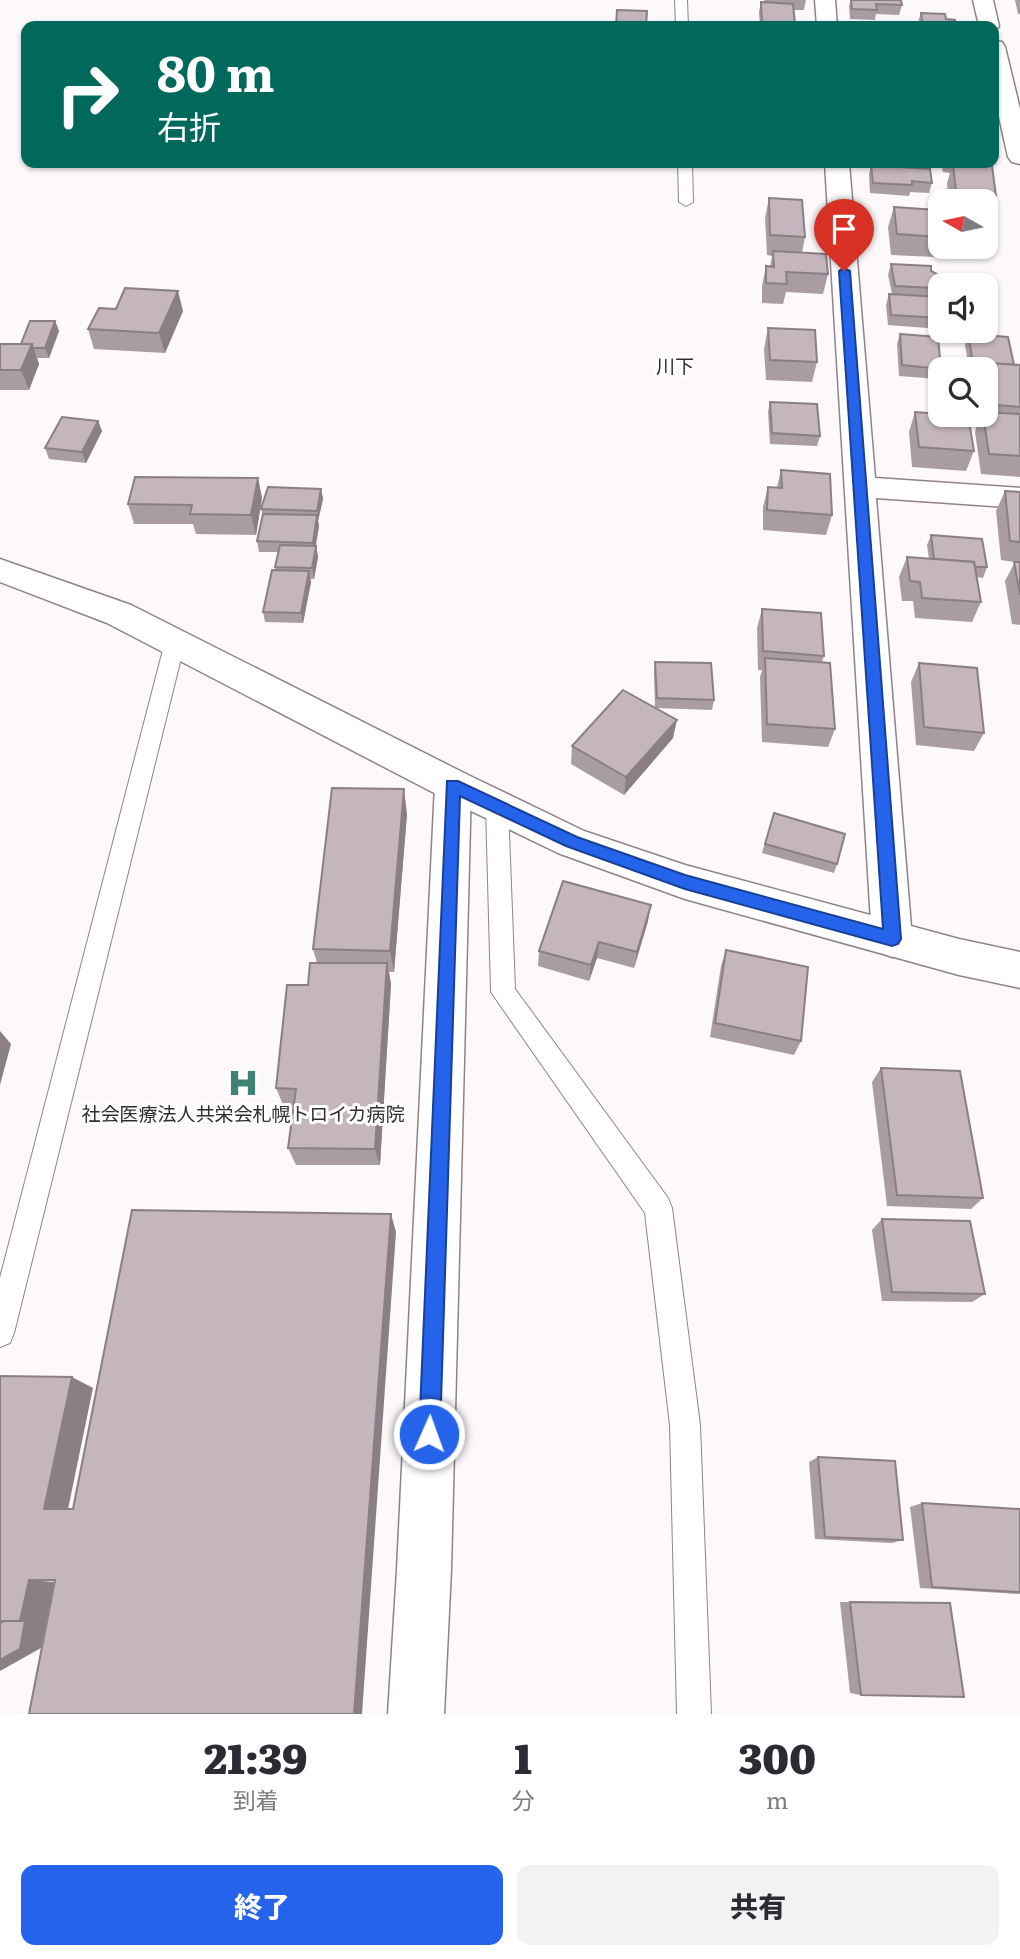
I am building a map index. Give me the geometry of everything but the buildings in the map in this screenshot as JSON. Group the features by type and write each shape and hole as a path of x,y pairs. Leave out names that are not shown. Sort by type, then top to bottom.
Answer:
{"street":[{"path":"825,0 827,21"},
{"path":"983,0 988,21"},
{"path":"999,82 1020,157"},
{"path":"836,168 892,939"},
{"path":"860,487 1020,498"},
{"path":"0,569 119,614 453,785 571,842 685,882 892,939 1020,970"},
{"path":"416,1714 424,1570 453,785"}],"lane":[{"path":"681,0 682,21"},
{"path":"685,168 686,202"},
{"path":"0,1333 175,642"},
{"path":"497,807 503,992 658,1208 685,1425 694,1714"}],"place":[{"name":"社会医療法人共栄会札幌トロイカ病院","path":"243,1083"}],"district":[{"name":"川下","path":"675,366"}],"route":[{"path":"429,1434 453,785 571,842 685,882 892,939 844,271"}]}
